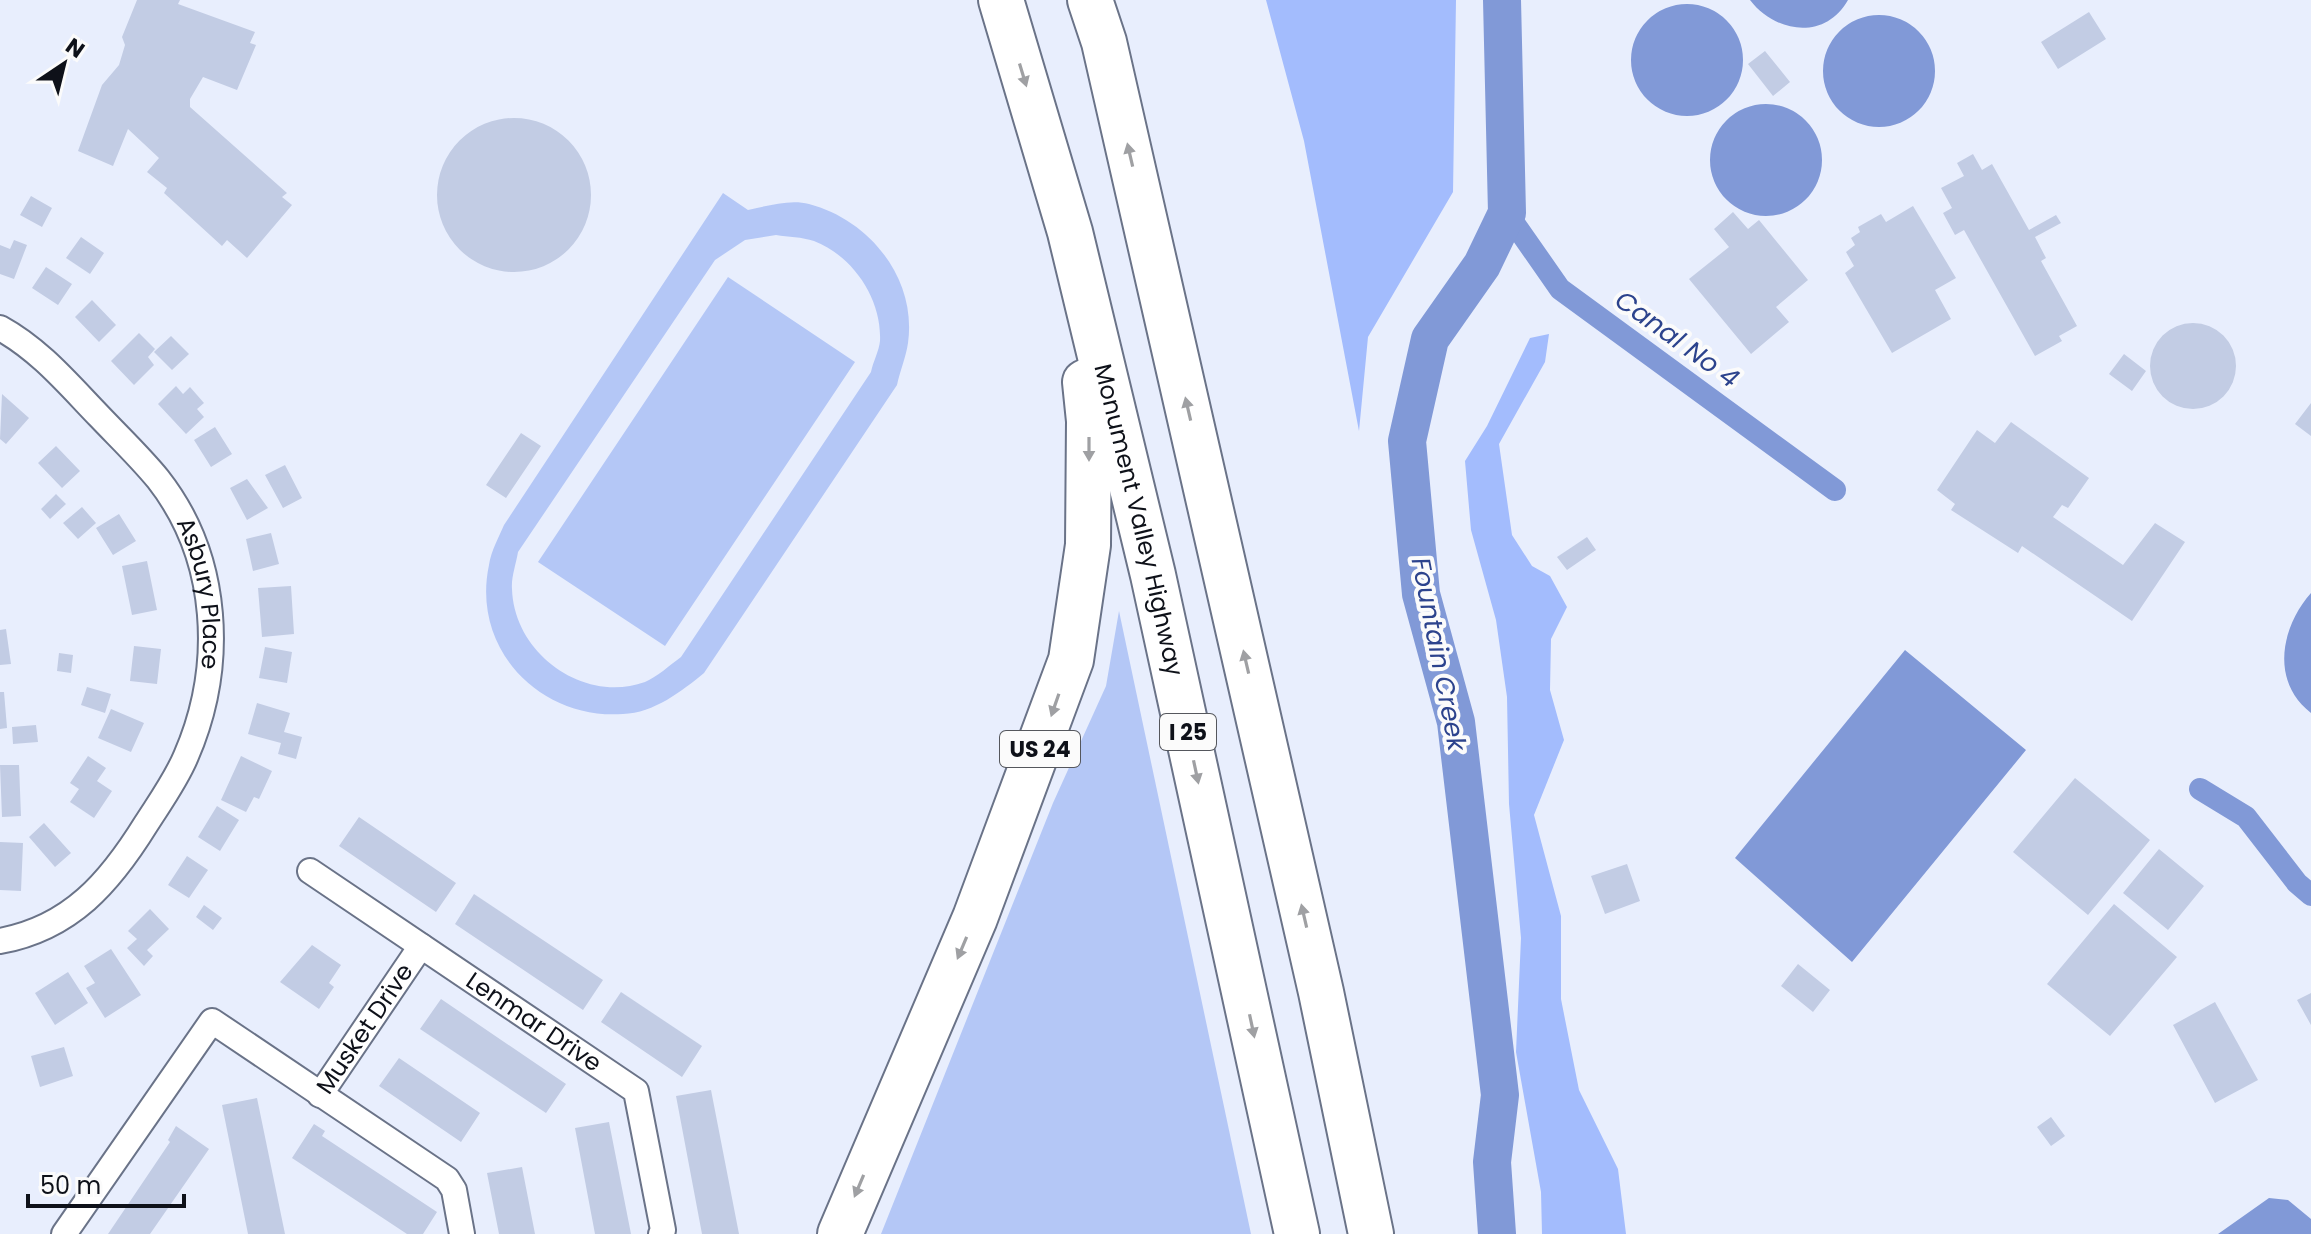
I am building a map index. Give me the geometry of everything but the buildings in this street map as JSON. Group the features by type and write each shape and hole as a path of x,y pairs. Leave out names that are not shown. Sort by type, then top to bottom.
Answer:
{"highway":[{"name":"Monument Valley Highway","path":"1001,0 1070,232 1153,575 1297,1234"},
{"path":"1090,0 1108,57 1338,1069 1371,1234"},
{"name":"US 24","path":"840,1234 975,918 1071,660 1082,605 1088,545 1089,421 1070,232"},
{"path":"1338,1069 1383,1234"}],"street":[{"name":"Asbury Place","path":"0,328 38,353 159,481 191,536 210,602 213,636 210,670 196,730 169,788 128,853 87,902 37,932 0,941"},
{"name":"Lenmar Drive","path":"310,871 636,1091 663,1230 661,1234"},
{"name":"Musket Drive","path":"421,946 320,1095 447,1179 454,1190 462,1234"},
{"path":"64,1234 212,1021 320,1095"}],"shaded area":[{"path":"1266,0 1456,0 1453,192 1368,337 1359,431 1304,141"},
{"path":"1750,0 1848,0 1826,22 1800,28 1773,20"},
{"path":"1687,4 1709,8 1727,20 1739,38 1743,60 1739,82 1727,100 1709,112 1687,116 1665,112 1647,100 1635,82 1631,60 1635,38 1647,20 1665,8"},
{"path":"1879,15 1901,19 1919,31 1931,49 1935,71 1931,93 1919,111 1901,123 1879,127 1857,123 1839,111 1827,93 1823,71 1827,49 1839,31 1857,19"},
{"path":"1766,104 1788,108 1806,120 1818,138 1822,160 1818,182 1806,200 1788,212 1766,216 1744,212 1726,200 1714,182 1710,160 1714,138 1726,120 1744,108"},
{"path":"723,193 748,210 794,202 831,212 870,238 885,256 897,275 909,319 908,343 897,385 704,673 677,694 634,713 593,713 565,705 539,692 518,673 502,651 491,625 486,596 490,560 504,525","holes":["776,235 814,241 853,268 870,295 879,325 880,341 871,372 681,657 650,680 622,687 599,686 577,679 556,668 539,653 525,634 516,613 512,589 518,552 715,260 745,240"]},
{"path":"728,277 855,362 665,646 538,562"},
{"path":"1549,334 1545,362 1499,444 1512,535 1532,566 1550,576 1567,607 1551,639 1550,690 1564,740 1534,815 1561,916 1561,999 1579,1090 1618,1169 1626,1234 1542,1234 1541,1192 1516,1052 1521,938 1509,804 1507,697 1496,620 1471,530 1465,461 1487,426 1530,338"},
{"path":"2311,593 2311,713 2289,686 2284,654 2293,622"},
{"path":"1119,611 1251,1234 881,1234 1053,803 1106,686"},
{"path":"1905,650 2026,750 1852,962 1735,858"},
{"path":"2269,1198 2288,1200 2311,1219 2311,1234 2218,1234"}],"waterway":[{"name":"Fountain Creek","path":"1497,1234 1492,1162 1500,1095 1456,722 1421,594 1407,441 1430,339 1482,265 1507,213 1502,0"},
{"name":"Canal No 4","path":"1507,213 1560,289 1835,490"},
{"name":"Canal No 4","path":"2200,789 2246,817 2297,883 2311,895"}]}
